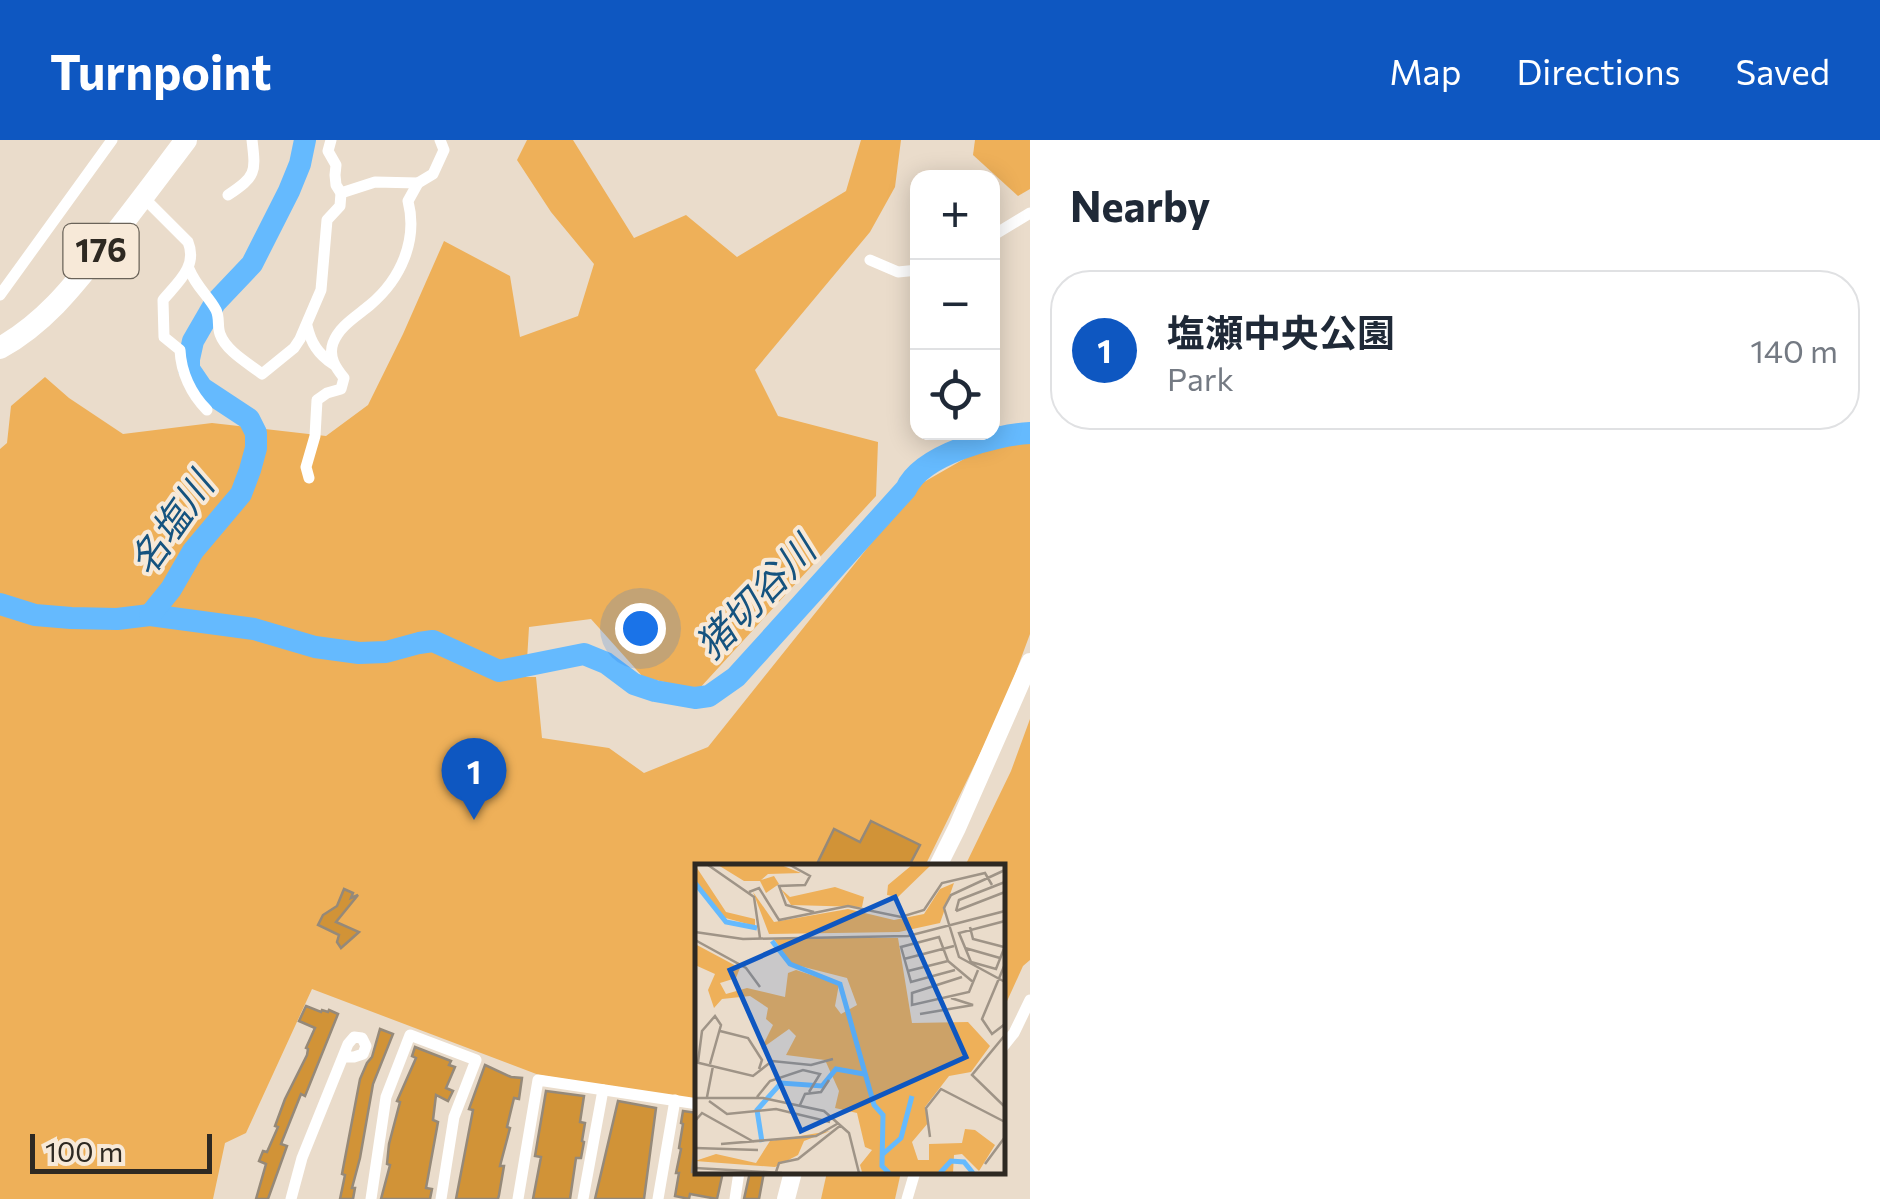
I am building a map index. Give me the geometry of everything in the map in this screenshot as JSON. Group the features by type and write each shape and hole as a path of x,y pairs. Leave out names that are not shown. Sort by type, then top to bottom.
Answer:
{"highway":[{"name":"176","path":"0,348 54,309 186,140"}],"street":[{"path":"0,295 112,140"},
{"path":"228,195 246,182 256,168 252,140"},
{"path":"143,197 188,242 189,270 219,315 222,339 262,374 294,348 321,290 327,220 340,206 341,192 336,184 336,166 328,152 331,140"},
{"path":"341,192 375,182 418,183 434,174 444,150 440,140"},
{"path":"333,364 331,347 340,329 379,298 398,272 411,240 408,201 418,183"},
{"path":"1000,231 1030,213"},
{"path":"870,260 898,272 910,271"},
{"path":"189,270 163,300 164,336 180,350 184,375 206,410"},
{"path":"306,322 310,340 344,378 341,389 317,400 315,436 306,466 309,478"},
{"path":"939,864 1030,662"},
{"path":"1005,1044 1030,1000"},
{"path":"371,1199 386,1097 410,1034 476,1060 454,1117 441,1199"},
{"path":"291,1199 302,1158 343,1056"},
{"path":"518,1199 538,1080 695,1103"},
{"path":"583,1199 603,1090"},
{"path":"658,1199 675,1100"},
{"path":"736,1199 739,1174"},
{"path":"786,1199 792,1174"},
{"path":"907,1199 914,1174"}],"shaded area":[{"path":"527,140 573,140 634,238 686,215 737,257 846,191 861,140 901,140 895,187 870,232 755,370 778,416 878,442 876,496 698,690 643,677 591,619 529,627 526,677 536,677 542,738 609,748 644,773 708,747 917,486 978,451 1030,442 1030,634 1003,707 926,864 695,864 695,1100 539,1075 312,989 246,1133 225,1143 213,1199 0,1199 0,449 7,443 11,406 45,377 123,434 212,423 326,436 368,405 444,241 510,276 520,337 578,316 594,264 551,212 517,160"},
{"path":"975,140 1030,140 1030,189 1018,196 1000,180 1000,170 989,170 973,155"},
{"path":"1030,719 1030,960 1023,966 1005,1006 1005,864 966,864 1011,771"},
{"path":"827,1174 901,1174 895,1199 821,1199"}],"building":[{"path":"871,821 920,845 910,864 817,864 834,829 860,842"},
{"path":"344,889 353,893 351,898 358,895 336,922 359,932 341,948 337,942 339,935 318,925 323,915 337,906"},
{"path":"306,1006 338,1014 281,1144 287,1146 268,1199 256,1199 266,1164 259,1161 278,1127 275,1126 285,1099 307,1055 315,1028 299,1021"},
{"path":"380,1029 393,1034 373,1084 353,1199 340,1199 360,1079"},
{"path":"415,1047 451,1061 449,1065 455,1067 446,1088 453,1091 448,1101 436,1095 433,1120 438,1122 426,1188 432,1189 430,1199 381,1199 390,1165 389,1144 400,1102 397,1101 416,1058 412,1056"},
{"path":"485,1065 522,1078 519,1099 514,1098 507,1127 510,1128 500,1166 504,1166 499,1195 498,1199 456,1199 473,1110 469,1109"},
{"path":"546,1091 584,1096 580,1122 585,1123 584,1142 581,1158 576,1158 570,1199 533,1199 541,1157 535,1156"},
{"path":"618,1101 656,1108 644,1199 595,1199"},
{"path":"683,1111 695,1113 692,1172 723,1174 717,1199 690,1194 689,1199 675,1196"},
{"path":"750,1174 764,1174 759,1199 744,1199"}],"waterway":[{"name":"名塩川","path":"150,615 193,551 241,494 250,470 256,433 249,419 202,388 189,369 189,359 193,341 215,303 252,264 289,191 305,140"},
{"name":"猪切谷川","path":"0,604 35,615 117,619 150,615 254,629 315,647 359,653 386,652 433,641 499,671 584,654 606,663 634,684 695,698 709,696 736,677 927,466 980,442 1030,433"}],"place":[{"name":"塩瀬中央公園","path":"474,820"}]}
